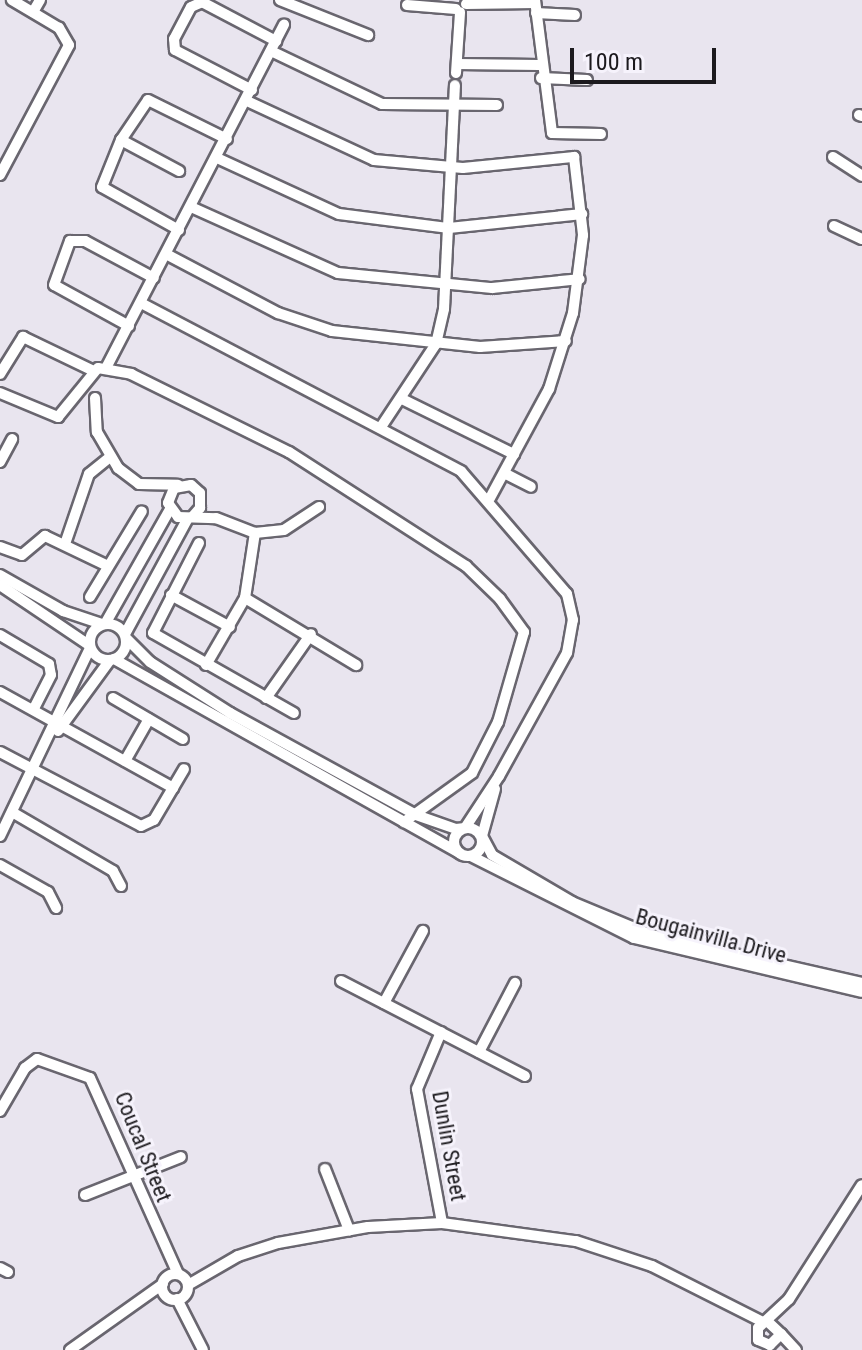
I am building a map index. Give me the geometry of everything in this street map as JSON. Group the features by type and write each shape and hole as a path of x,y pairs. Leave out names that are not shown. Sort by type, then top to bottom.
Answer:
{"street":[{"path":"0,174 67,53 66,35 12,0"},
{"path":"33,12 40,0"},
{"path":"280,0 298,4 368,35"},
{"path":"252,90 175,50 174,39 191,7 202,2 368,100 455,109 497,105"},
{"path":"407,5 535,6 575,15"},
{"path":"461,5 456,68 539,65"},
{"path":"535,6 539,65 554,136 601,134"},
{"path":"106,368 247,101 284,24"},
{"path":"541,78 587,80"},
{"path":"381,427 436,344 446,286 455,85"},
{"path":"179,230 102,187 121,140 148,100 227,139"},
{"path":"247,101 356,156 452,168 574,157 582,214 580,279 566,341 549,389 490,498"},
{"path":"121,140 179,171"},
{"path":"833,157 862,176"},
{"path":"217,158 339,214 449,228 582,214"},
{"path":"191,207 311,265 446,286 580,279"},
{"path":"834,226 862,239"},
{"path":"129,326 54,285 64,252 80,238 154,278"},
{"path":"166,254 301,322 436,344 506,348 566,341"},
{"path":"141,303 461,471 490,498 525,549 554,578 571,603 567,653 499,776 465,828 455,837 459,853"},
{"path":"0,374 23,337 94,371"},
{"path":"0,393 58,417 94,371 106,368 131,374 289,452 466,566 500,599 524,632 520,656 485,752 450,794 404,822"},
{"path":"95,398 97,432 109,458 151,487 169,506 191,517 216,518 255,533 284,530 319,507"},
{"path":"402,399 514,454"},
{"path":"0,462 12,439"},
{"path":"65,544 89,474 109,458"},
{"path":"504,473 531,487"},
{"path":"0,836 90,646 179,485"},
{"path":"151,487 191,485 216,518"},
{"path":"64,728 112,660 201,498"},
{"path":"90,597 142,511"},
{"path":"206,665 245,598 255,533"},
{"path":"0,547 22,555 40,537 65,544 108,566"},
{"path":"199,543 153,633 294,713"},
{"name":"Bougainvilla Drive","path":"0,575 63,611 104,624 125,636 150,662 230,713 416,815 449,829 465,828 482,836 498,860 572,902 673,945"},
{"name":"Bougainvilla Drive","path":"0,585 112,660 459,853 471,856 606,926 862,992"},
{"path":"171,595 230,627"},
{"path":"245,598 311,634 356,665"},
{"path":"266,698 311,634"},
{"path":"0,635 49,664 51,675 33,710"},
{"path":"0,692 33,710 52,727 64,728 173,788"},
{"path":"113,698 183,739"},
{"path":"125,761 149,719"},
{"path":"0,752 141,826 154,820 184,769"},
{"path":"471,856 481,849 499,776"},
{"path":"12,812 113,871 121,886"},
{"path":"0,865 48,892 56,908"},
{"path":"384,1003 423,931"},
{"name":"Bougainvilla Drive","path":"800,976 862,983"},
{"path":"341,981 525,1076"},
{"path":"479,1052 515,983"},
{"name":"Dunlin Street","path":"441,1032 417,1089 442,1223"},
{"name":"Coucal Street","path":"0,1111 31,1062 44,1058 73,1069 97,1088 203,1350"},
{"path":"85,1195 181,1157"},
{"path":"325,1169 349,1230"},
{"path":"756,1332 789,1299 862,1185"},
{"path":"70,1350 176,1286 278,1243 349,1230 442,1223 576,1241 652,1266 689,1283 738,1312 765,1322 780,1332 796,1350"},
{"path":"774,1344 789,1299"},
{"path":"738,1312 756,1332 761,1343 789,1350"}]}
